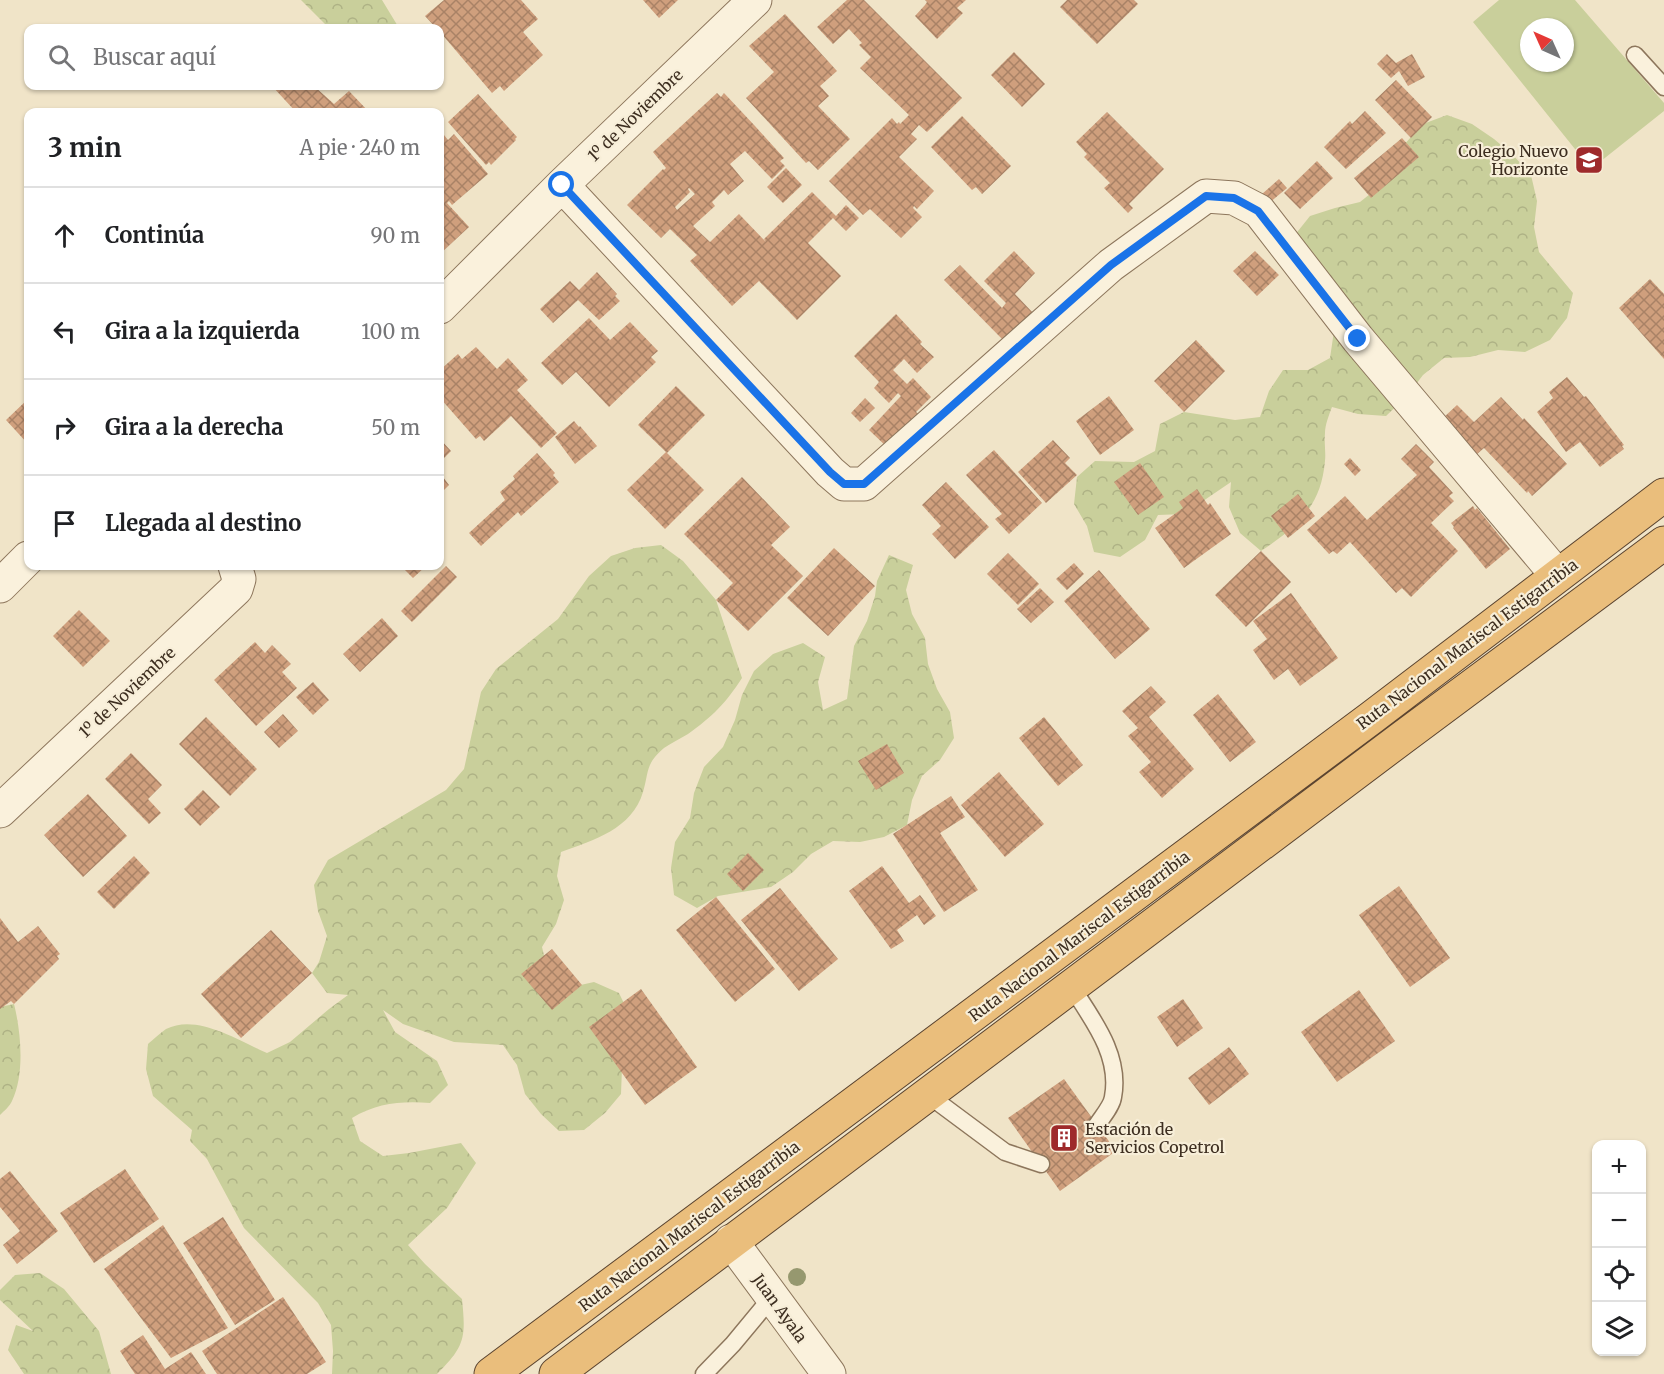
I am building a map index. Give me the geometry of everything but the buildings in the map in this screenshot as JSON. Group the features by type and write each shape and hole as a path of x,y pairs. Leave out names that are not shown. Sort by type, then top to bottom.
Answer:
{"highway":[{"name":"Ruta Nacional Mariscal Estigarribia","path":"491,1374 1361,725 1664,495"},
{"path":"556,1374 1664,543"}],"street":[{"name":"1º de Noviembre","path":"444,303 562,185 755,0"},
{"path":"562,185 830,472 844,484 864,484 1111,265 1206,196 1234,198 1258,211 1358,339 1557,575"},
{"path":"0,586 24,562"},
{"name":"1º de Noviembre","path":"0,811 236,590 238,579 236,570"},
{"name":"Juan Ayala","path":"731,1241 829,1374"}],"lane":[{"path":"1635,55 1664,87"},
{"path":"1071,986 1097,1027 1109,1051 1114,1070 1113,1099 1097,1125"},
{"path":"927,1094 1005,1152 1041,1164"},
{"path":"704,1374 772,1298"}],"green space":[{"path":"301,0 382,0 397,24 325,24"},
{"path":"1499,0 1575,0 1664,103 1664,111 1591,169 1473,22"},
{"path":"1447,115 1472,124 1494,139 1531,175 1537,201 1534,227 1539,252 1573,293 1567,318 1550,340 1525,352 1498,350 1470,357 1444,358 1423,375 1407,396 1386,416 1358,414 1332,407 1325,430 1323,477 1318,491 1305,514 1296,524 1261,551 1240,533 1229,507 1231,482 1184,514 1158,515 1145,540 1120,557 1094,552 1087,526 1074,504 1077,477 1095,461 1134,462 1155,451 1160,424 1184,412 1235,420 1260,417 1269,391 1283,370 1308,370 1330,358 1334,331 1294,236 1310,216 1360,202 1380,186 1389,161 1423,124"},
{"path":"661,545 683,561 716,600 742,678 712,715 658,754 649,768 638,805 621,824 599,837 561,852 557,876 564,900 556,924 542,947 548,972 567,988 594,982 619,993 630,1016 622,1068 621,1094 605,1113 584,1130 559,1131 525,1094 517,1065 503,1045 454,1042 403,1024 383,1010 395,1032 437,1061 448,1085 430,1103 390,1104 371,1109 352,1118 360,1141 383,1156 461,1143 476,1163 447,1208 408,1245 462,1299 464,1323 462,1341 453,1356 437,1374 332,1374 331,1325 318,1303 244,1228 207,1159 190,1141 192,1130 153,1096 146,1069 148,1044 166,1029 191,1024 218,1030 267,1053 290,1042 348,995 327,993 312,973 319,962 327,936 318,911 314,885 328,860 446,790 464,769 481,692 496,669 558,619 589,576 611,556 635,548"},
{"path":"889,555 913,565 906,590 912,614 925,638 928,664 937,689 950,712 954,738 940,760 922,776 912,800 907,825 884,837 860,842 833,841 811,854 793,872 771,887 718,896 697,908 674,895 671,868 675,842 690,818 694,793 704,767 723,747 735,720 742,695 754,671 773,654 803,643 825,657 818,682 823,710 847,699 854,646 867,621 877,581"},
{"path":"14,1004 20,1040 19,1078 11,1103 0,1115 0,1007"},
{"path":"40,1273 64,1289 99,1331 111,1374 24,1374 8,1350 16,1325 33,1331 0,1300 0,1290 15,1275"}],"place":[{"name":"Colegio Nuevo Horizonte","path":"1589,160"},
{"name":"Estación de Servicios Copetrol","path":"1064,1138"}],"route":[{"path":"562,185 830,472 844,484 864,484 1111,265 1206,196 1234,198 1258,211 1358,339"}]}
